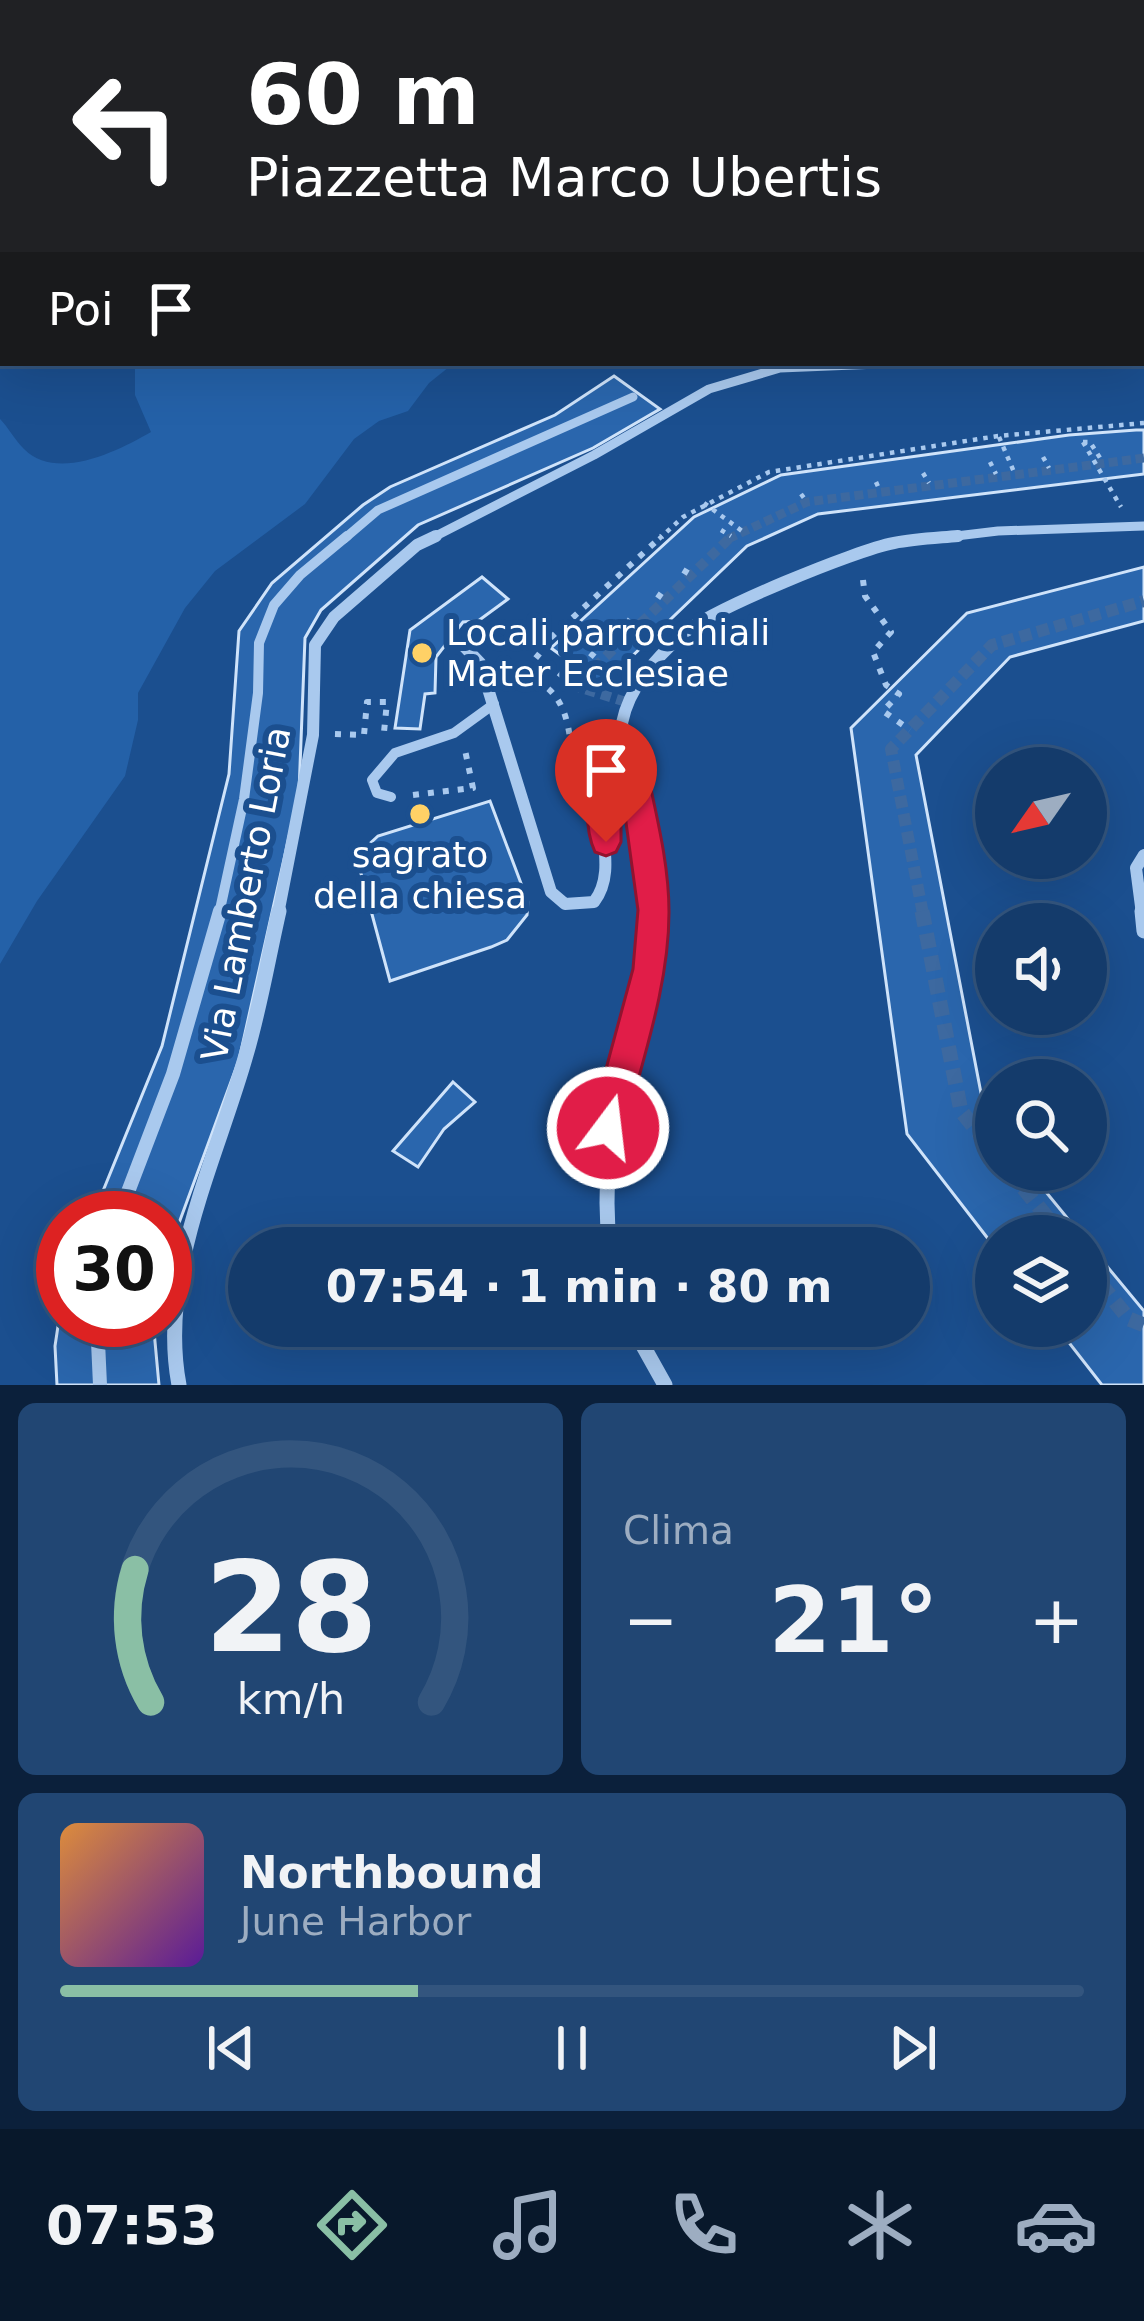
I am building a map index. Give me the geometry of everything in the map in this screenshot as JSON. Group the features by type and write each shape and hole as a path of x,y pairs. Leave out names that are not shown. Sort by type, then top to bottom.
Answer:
{"street":[{"name":"Via Lamberto Loria","path":"179,1385 170,1343 175,1292 248,1050 277,921 313,735 315,645 334,617 417,545 594,455 709,389 780,368 829,366"},
{"path":"128,1191 173,1074 214,940 244,799 259,693 259,643 274,605 300,575 378,510 633,397"},
{"path":"606,1227 608,1128 649,969 654,910 648,847 623,736 626,703 638,683 686,632 846,556 892,543 998,531 1138,526"},
{"path":"460,642 480,663 551,892 566,904 594,902 605,888 603,790 612,774 632,766"},
{"path":"391,797 377,793 372,780 382,762 421,741 457,732 494,704"},
{"path":"1144,855 1136,868 1144,931"},
{"path":"99,1347 100,1385"},
{"path":"644,1347 665,1385"}],"path":[{"path":"575,686 534,653 540,644 704,502 796,465 998,436 1144,423"},
{"path":"998,436 1014,472"},
{"path":"1102,460 1090,442 1083,442 1138,526"},
{"path":"1043,458 1049,468"},
{"path":"990,462 997,474"},
{"path":"922,473 929,483"},
{"path":"704,502 742,531"},
{"path":"721,530 731,536"},
{"path":"683,570 693,576"},
{"path":"872,571 861,581 891,632 873,652 886,685 899,694 883,711 910,730"},
{"path":"657,594 667,602"},
{"path":"626,620 638,628"},
{"path":"590,653 601,662"},
{"path":"525,674 554,688 568,710 570,738 623,736"},
{"path":"342,734 364,734 367,701 387,702 384,740 389,740"},
{"path":"391,797 473,788 470,764"}],"shaded area":[{"path":"135,366 449,367 429,383 408,411 379,421 354,439 305,504 215,571 185,608 138,693 138,720 125,776 37,901 0,964 0,419 38,459 53,463 88,460 151,432 135,395"}],"building":[{"path":"614,376 660,409 593,448 418,525 321,610 305,638 299,792 239,1060 191,1191 103,1191 162,1046 229,774 239,631 272,583 363,505 390,487 555,415"},
{"path":"1144,430 1144,474 818,514 747,546 602,685 551,648 694,517 781,475 1069,435"},
{"path":"1144,567 1144,621 1010,657 916,755 975,1062 975,1191 1045,1191 1065,1215 975,1215 975,1222 907,1134 851,728 967,613"},
{"name":"Locali parrocchiali Mater Ecclesiae","path":"482,577 508,599 478,621 463,622 436,657 435,693 425,694 420,729 395,728 410,630"},
{"path":"490,801 528,902 527,915 507,940 390,981 360,870 364,849 378,836"},
{"path":"453,1082 475,1102 444,1129 418,1167 393,1151"},
{"path":"1107,1266 1144,1311 1144,1385 1102,1385 1072,1347 1107,1347"},
{"path":"55,1347 155,1347 159,1385 57,1385"}],"tunnel":[{"path":"730,538 807,502 1144,458"},
{"path":"626,702 575,686 730,538"},
{"path":"923,914 891,749 992,645 1144,601"},
{"path":"922,911 961,1111 975,1128"},
{"path":"1026,1191 1045,1215"},
{"path":"1107,1292 1129,1319 1144,1325"}],"place":[{"name":"Locali parrocchiali Mater Ecclesiae","path":"422,653"},
{"name":"sagrato della chiesa","path":"420,814"}],"route":[{"path":"606,842 603,790 612,774 632,766 654,910 649,969 608,1128"}]}
